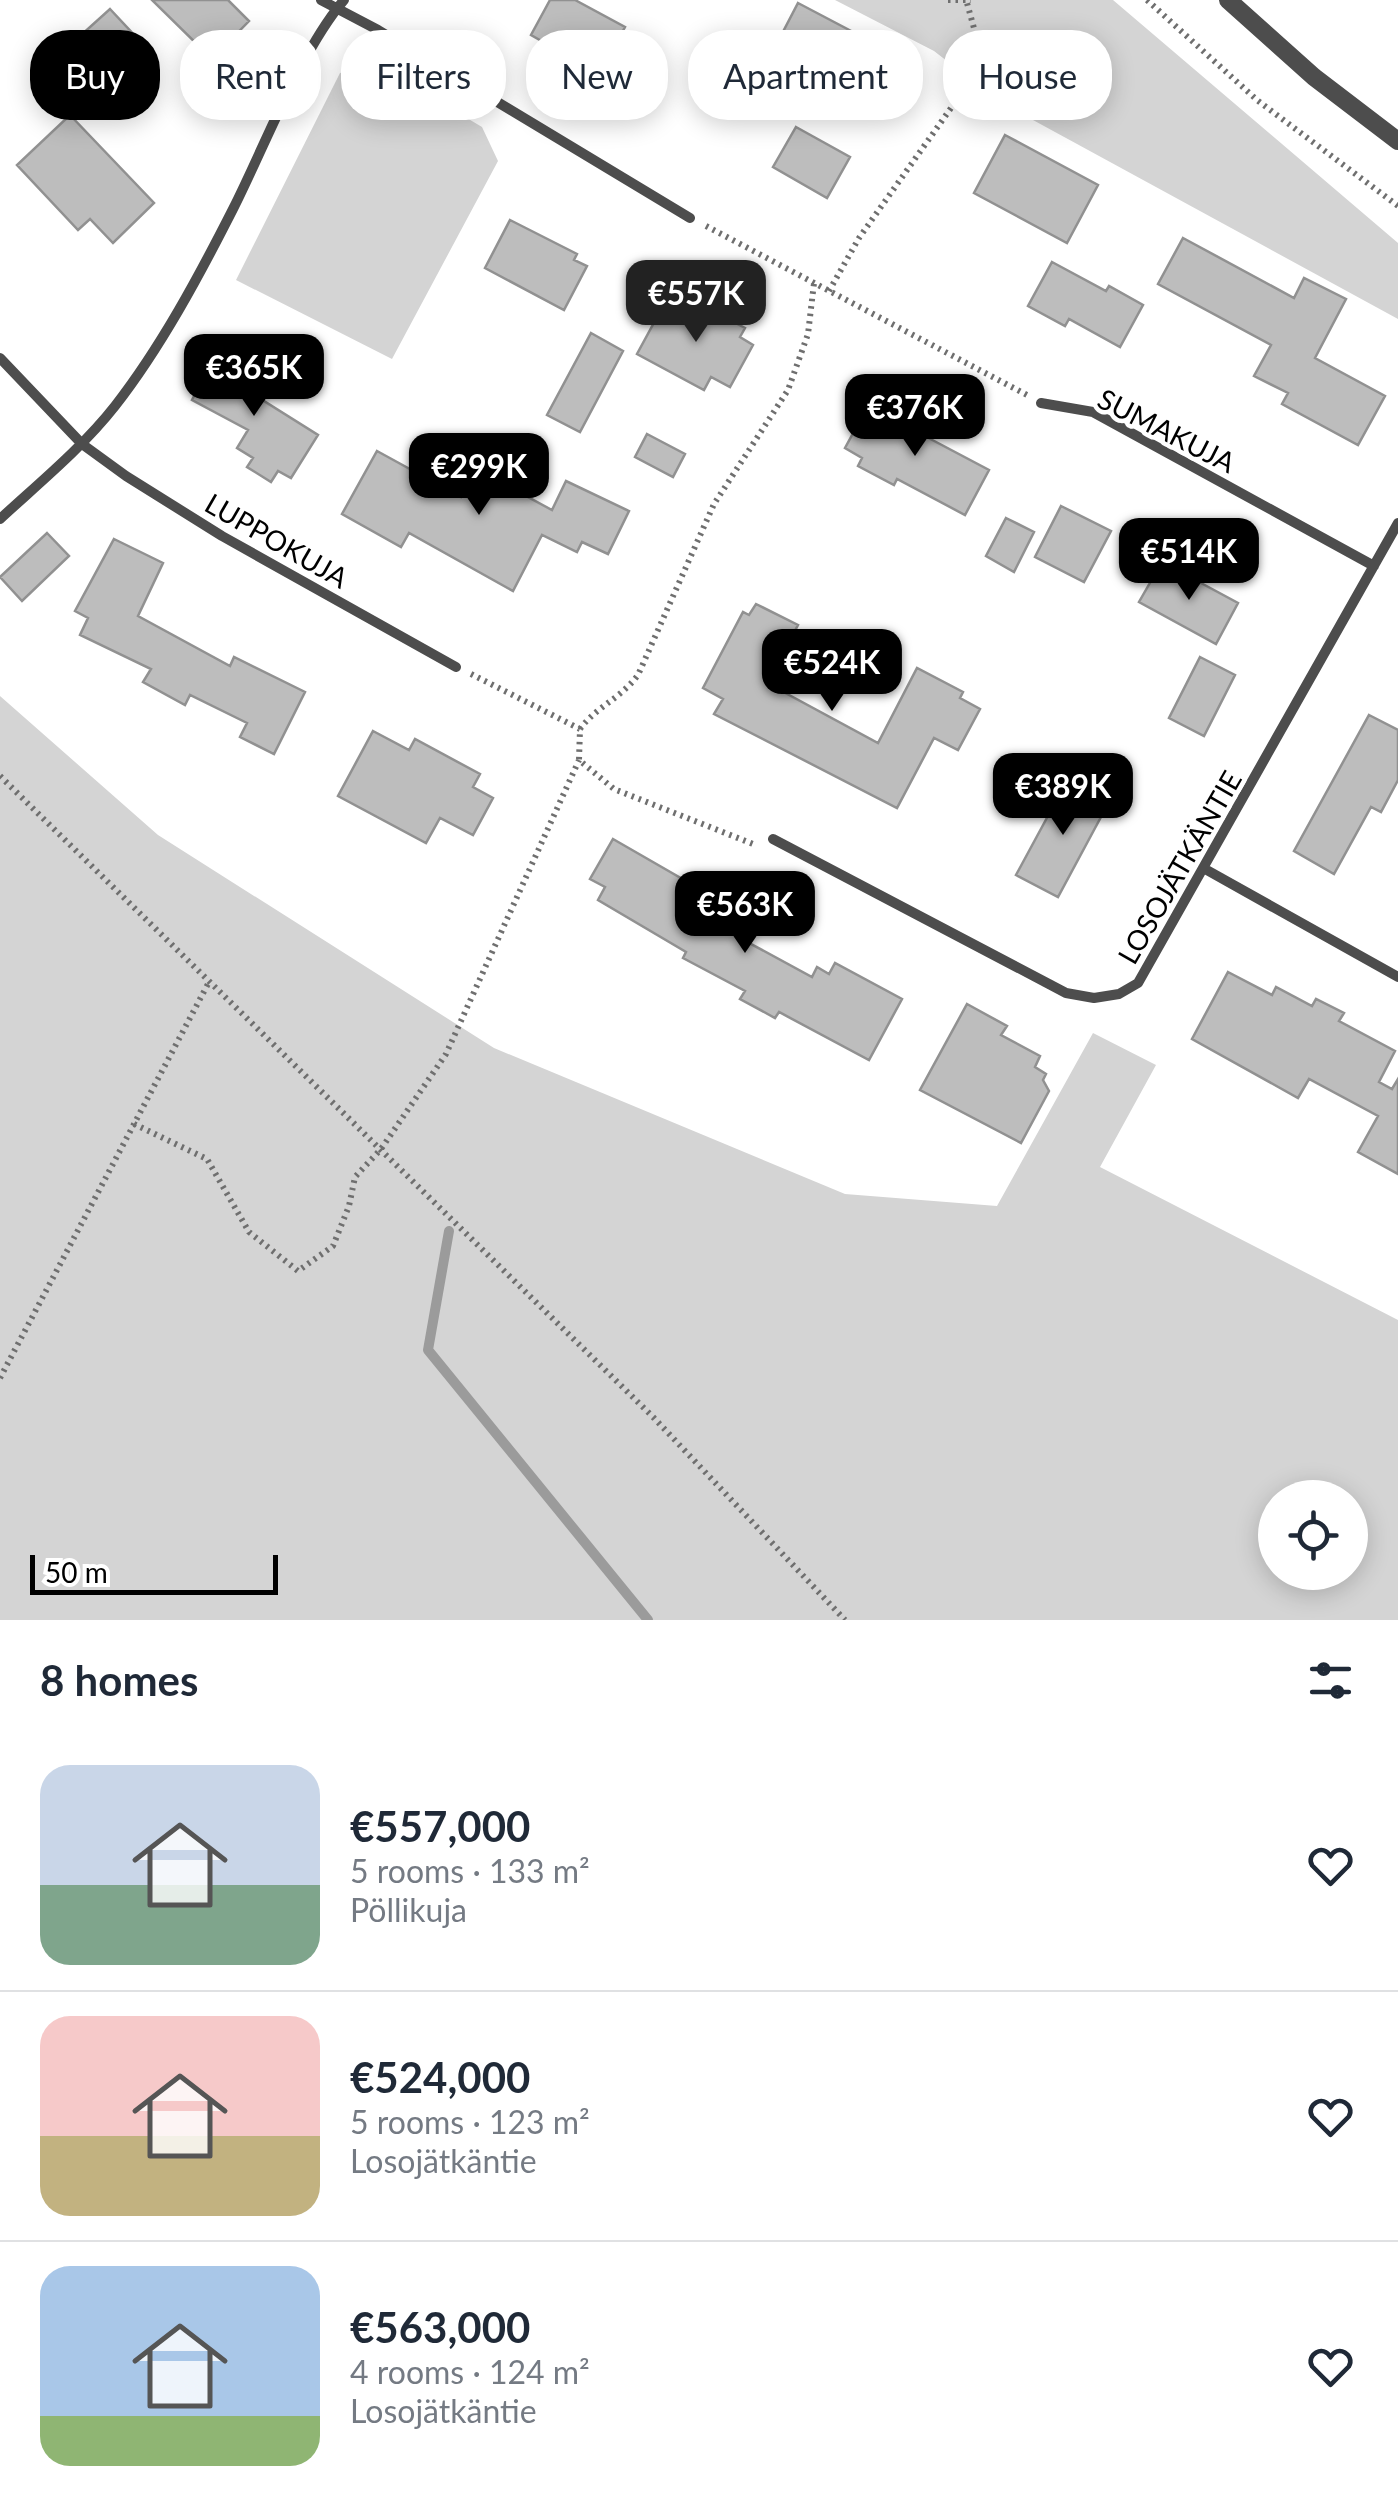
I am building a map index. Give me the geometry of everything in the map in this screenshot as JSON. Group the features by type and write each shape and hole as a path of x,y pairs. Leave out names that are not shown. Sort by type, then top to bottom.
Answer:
{"street":[{"path":"321,0 340,4 690,218"},
{"path":"1228,0 1314,77 1398,141"},
{"path":"0,519 82,444 116,405 167,329 231,214 318,37 340,4"},
{"name":"LUPPOKUJA","path":"0,358 82,444 222,536 456,667"},
{"name":"SUMAKUJA","path":"1041,404 1092,412 1374,566"},
{"name":"LOSOJÄTKÄNTIE","path":"773,839 1066,993 1094,998 1119,994 1138,983 1398,523"},
{"path":"1205,869 1398,977"}],"path":[{"path":"828,291 859,238 964,91 976,51 969,1 948,0"},
{"path":"1147,0 1257,100 1398,206"},
{"path":"690,218 1041,404"},
{"path":"134,1124 207,1160 249,1232 298,1271 333,1246 349,1206 354,1177 381,1149 446,1054 580,760 580,729 590,716 623,695 638,675 714,504 788,390 808,334 814,283"},
{"path":"456,667 580,729"},
{"path":"580,760 614,789 750,844 773,839"},
{"path":"0,776 654,1418 845,1620"},
{"path":"0,1378 210,982"}],"shaded area":[{"path":"835,0 1113,0 1398,243 1398,319 1033,120 1112,120 1112,30 943,30 943,58 923,45 923,30 893,30"},
{"path":"340,73 341,120 470,120 482,127 498,161 392,359 236,280 316,120 321,120 321,111"},
{"path":"0,696 158,835 494,1048 845,1194 997,1206 1093,1033 1156,1065 1100,1167 1398,1320 1398,1620 0,1620"}],"building":[{"path":"152,0 228,0 249,21 240,30 183,30"},
{"path":"550,0 575,0 625,27 623,30 534,30"},
{"path":"798,3 849,30 784,30"},
{"path":"110,9 130,30 87,30"},
{"path":"65,120 75,120 154,203 113,243 90,219 78,230 17,165"},
{"path":"796,127 850,157 827,198 773,167"},
{"path":"1005,135 1098,185 1067,243 974,193"},
{"path":"510,220 577,254 574,260 587,266 564,310 485,268"},
{"path":"1183,238 1294,298 1304,278 1346,299 1315,358 1385,396 1358,445 1282,404 1288,393 1254,376 1271,345 1158,284"},
{"path":"1052,262 1106,291 1109,286 1143,305 1120,347 1069,319 1065,326 1028,306"},
{"path":"668,297 705,317 709,309 745,328 740,337 753,345 730,387 711,377 704,390 637,354"},
{"path":"591,333 623,351 580,432 547,415"},
{"path":"220,347 248,362 237,384 318,435 291,478 278,471 271,482 247,467 253,458 237,448 248,430 192,400"},
{"path":"869,404 883,412 886,406 913,420 910,426 921,434 989,470 965,515 897,479 894,485 858,466 862,458 845,448"},
{"path":"647,434 685,454 673,477 635,457"},
{"path":"377,451 461,497 476,469 552,510 566,481 629,511 608,554 582,542 577,552 542,535 513,591 409,533 401,547 342,514"},
{"path":"1061,506 1111,531 1084,582 1035,557"},
{"path":"1006,518 1034,532 1014,572 986,556"},
{"path":"47,533 69,556 22,601 0,577"},
{"path":"114,539 163,563 138,616 230,666 234,657 305,692 274,754 240,737 247,723 190,695 185,705 143,682 151,669 80,635 88,618 75,611"},
{"path":"1162,562 1238,603 1216,644 1139,602"},
{"path":"756,604 798,625 767,683 878,743 917,668 963,692 960,698 980,709 958,750 934,738 897,808 714,714 723,699 703,688 743,612 749,615"},
{"path":"1200,657 1235,675 1204,736 1169,718"},
{"path":"1369,715 1398,730 1398,780 1381,812 1371,807 1334,874 1294,851"},
{"path":"373,731 409,750 415,739 480,774 473,787 493,798 473,835 440,818 426,843 338,796"},
{"path":"1068,779 1109,802 1058,897 1016,875"},
{"path":"613,839 698,888 688,906 742,935 740,938 812,977 817,967 829,974 835,963 902,999 869,1060 779,1012 775,1018 740,999 745,991 683,958 686,952 598,900 605,887 590,879"},
{"path":"1228,972 1272,995 1276,987 1312,1006 1316,999 1344,1013 1339,1021 1395,1051 1379,1082 1392,1089 1398,1079 1398,1174 1358,1152 1378,1116 1309,1079 1298,1098 1192,1039"},
{"path":"967,1004 1007,1026 1001,1035 1040,1056 1035,1067 1046,1074 1043,1080 1049,1091 1021,1143 920,1090"}],"waterway":[{"path":"449,1231 428,1350 648,1620"}]}
